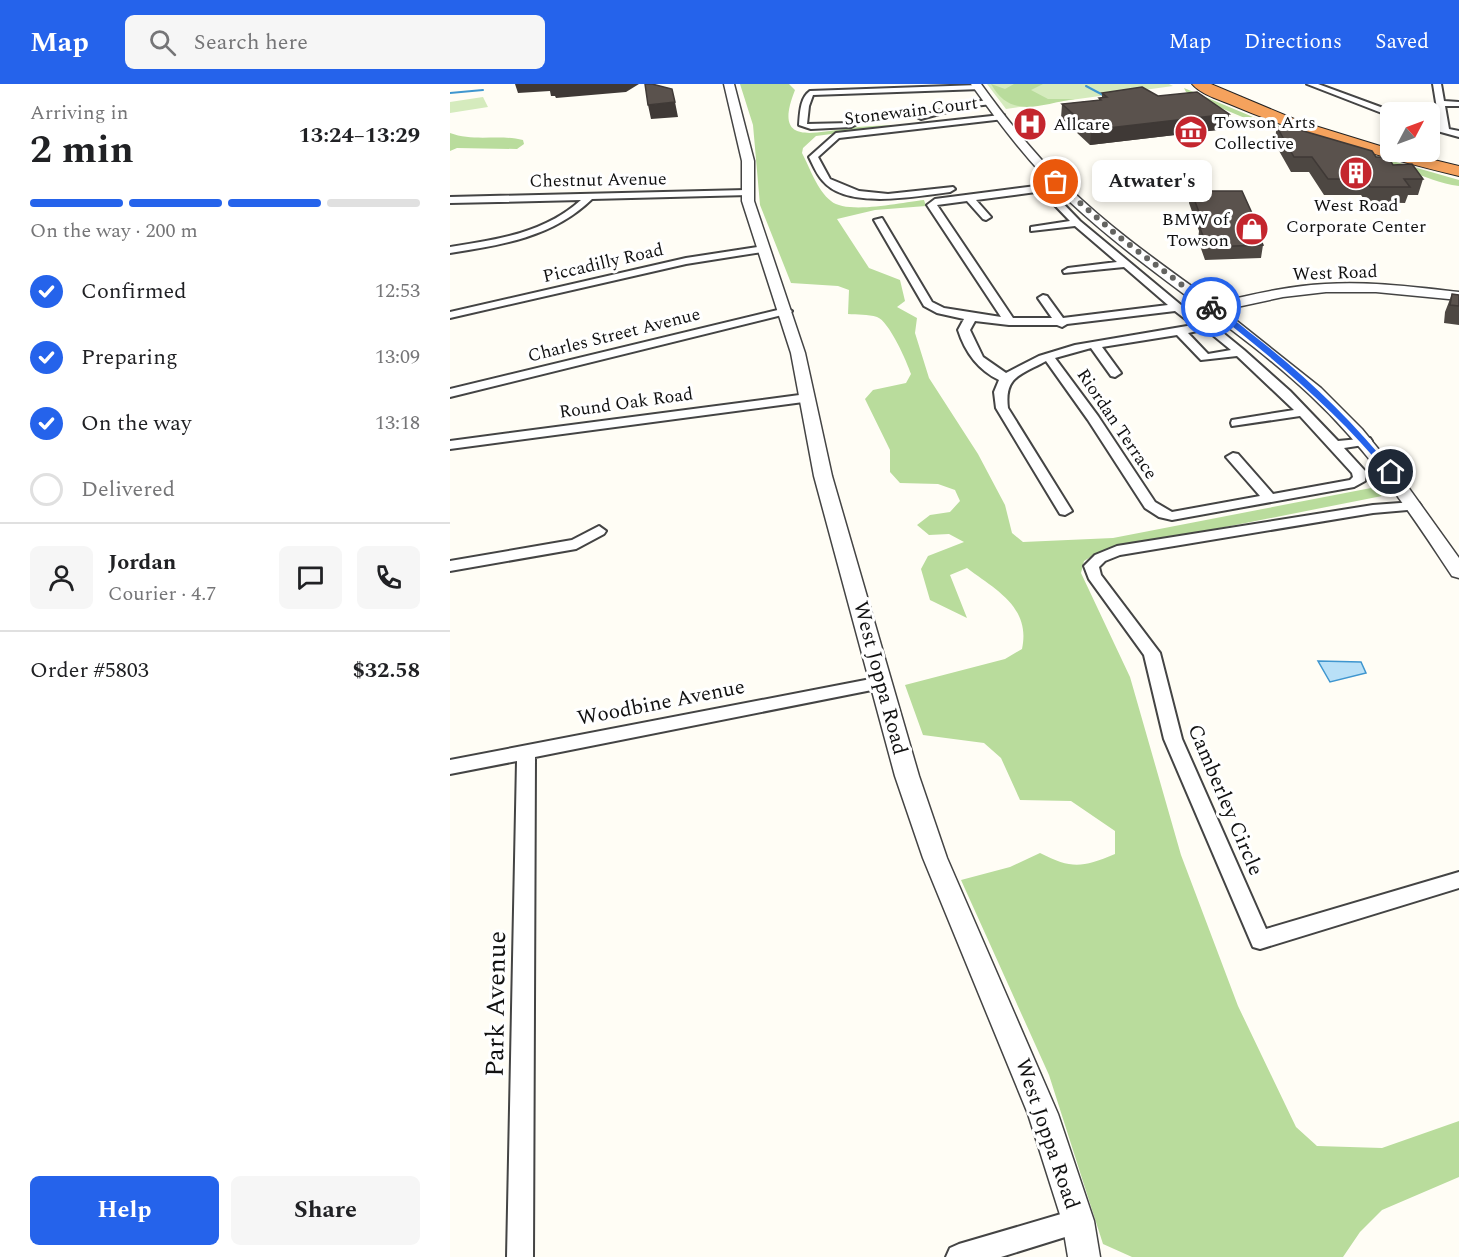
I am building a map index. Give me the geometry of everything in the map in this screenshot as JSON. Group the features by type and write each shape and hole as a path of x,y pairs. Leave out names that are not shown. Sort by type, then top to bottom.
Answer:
{"highway":[{"path":"1199,84 1280,119 1380,143"},
{"path":"1223,84 1294,114 1380,142"},
{"path":"1440,150 1459,155"},
{"path":"1440,157 1459,162"},
{"path":"1433,162 1459,172"}],"street":[{"name":"West Joppa Road","path":"729,84 748,161 746,193 798,353 820,467 907,776 934,858 1025,1067 1077,1221 1084,1257"},
{"path":"1311,84 1380,109"},
{"path":"1437,84 1446,132"},
{"path":"989,102 965,105 915,118 879,123 811,127 801,123 810,93 977,86 1051,177 1077,202 1282,361 1333,407 1365,441 1414,506 1459,572"},
{"path":"1440,102 1459,104"},
{"name":"Stonewain Court","path":"960,187 903,197 878,198 832,185 827,181 813,157 837,136 1000,117"},
{"path":"1440,130 1459,134"},
{"path":"1029,179 1051,177"},
{"path":"1009,322 932,206 940,200 1041,189 1077,223 1182,311 1201,326 1212,330 1240,352 1303,412 1359,472 1360,478 1354,483 1269,498 1233,457"},
{"name":"Chestnut Avenue","path":"450,200 746,193"},
{"path":"450,250 502,241 542,228 574,211 589,197"},
{"path":"969,197 986,217"},
{"path":"1058,205 1077,202"},
{"path":"879,220 928,304 941,311 1009,322 1062,324 1213,308"},
{"path":"1034,229 1077,223"},
{"name":"Piccadilly Road","path":"450,315 686,261 764,249"},
{"path":"1068,272 1126,264"},
{"name":"West Road","path":"1213,308 1273,295 1327,288 1382,289 1459,296"},
{"path":"1043,298 1062,324"},
{"name":"Charles Street Avenue","path":"450,393 786,311"},
{"path":"971,317 964,330 967,343 987,369 1006,378"},
{"path":"1065,511 1002,408 1000,392 1006,378 1048,356 1094,344 1201,326"},
{"path":"1180,331 1205,358 1240,352"},
{"path":"1094,344 1115,373"},
{"name":"Riordan Terrace","path":"1048,356 1112,445 1150,505 1157,510 1172,516 1269,498"},
{"name":"Round Oak Road","path":"450,445 807,398"},
{"path":"1237,423 1303,412"},
{"path":"1334,446 1365,441"},
{"name":"Camberley Circle","path":"1414,506 1373,509 1117,551 1100,558 1091,566 1094,576 1152,653 1173,740 1260,940 1459,880"},
{"path":"450,566 576,544 599,531"},
{"name":"Woodbine Avenue","path":"450,767 881,683"},
{"name":"Park Avenue","path":"520,1257 526,752"},
{"path":"959,1257 1077,1221"}],"green space":[{"path":"740,84 789,84 795,90 789,119 792,127 798,131 807,133 865,126 901,125 816,136 803,148 802,153 822,191 831,201 839,205 862,207 924,200 926,206 875,210 837,219 869,268 900,280 905,301 897,307 917,318 915,333 929,378 978,454 1005,505 1012,533 1023,542 1113,538 1371,488 1382,496 1099,552 1084,561 1081,573 1130,677 1181,855 1238,1006 1296,1127 1317,1146 1382,1148 1459,1121 1459,1177 1382,1210 1360,1232 1343,1257 1132,1257 1103,1244 1049,1075 961,880 1010,867 1040,853 1069,864 1093,862 1115,854 1115,831 1071,801 1020,800 1001,758 984,743 923,735 905,685 1005,659 1022,649 1021,622 1009,601 1000,592 967,568 950,575 967,618 930,600 921,569 928,556 964,542 949,534 929,535 917,525 930,515 950,512 960,501 955,490 938,484 900,483 890,472 890,450 865,399 873,390 906,383 911,374 909,368 897,342 882,320 874,316 848,314 849,290 838,286 791,283 760,205 753,125"},
{"path":"987,84 1169,84 1173,86 1006,109"},
{"path":"991,84 1005,89 1014,84 1043,84 1031,90 1048,99 1075,99 1038,106 1017,106 999,95"},
{"path":"1184,88 1253,117 1380,157 1380,162 1396,162 1459,180 1459,186 1446,184 1295,137 1186,92"},
{"path":"483,97 488,107 450,113 450,102"},
{"path":"450,133 468,137 514,138 523,140 524,144 517,149 457,148 450,151"}],"water":[{"path":"1318,661 1361,662 1366,673 1330,682"}],"building":[{"path":"645,84 672,89 675,102 648,105"},
{"path":"1142,87 1158,96 1197,92 1229,114 1091,130 1062,104 1101,100 1099,98 1107,97 1102,93"},
{"path":"1277,127 1290,127 1372,151 1376,157 1380,157 1380,162 1391,162 1393,165 1412,164 1423,179 1404,179 1410,187 1370,187 1366,179 1328,179 1312,157 1294,157"},
{"path":"1134,163 1148,175 1114,180 1100,167"},
{"name":"BMW of Towson","path":"1191,191 1242,191 1256,222 1253,222 1263,245 1207,247 1200,228 1204,225"},
{"path":"1452,294 1459,295 1459,306 1450,305"}],"waterway":[{"path":"1086,86 1103,95"},
{"path":"450,93 483,90"}],"way so far":[{"path":"1056,182 1118,236 1211,307"}],"place":[{"name":"Allcare","path":"1030,124"},
{"name":"Towson Arts Collective","path":"1191,132"},
{"name":"West Road Corporate Center","path":"1356,173"},
{"name":"Atwater's","path":"1056,182"},
{"name":"BMW of Towson","path":"1252,229"}],"route":[{"path":"1211,307 1282,361 1316,392 1351,425 1391,472"}]}
